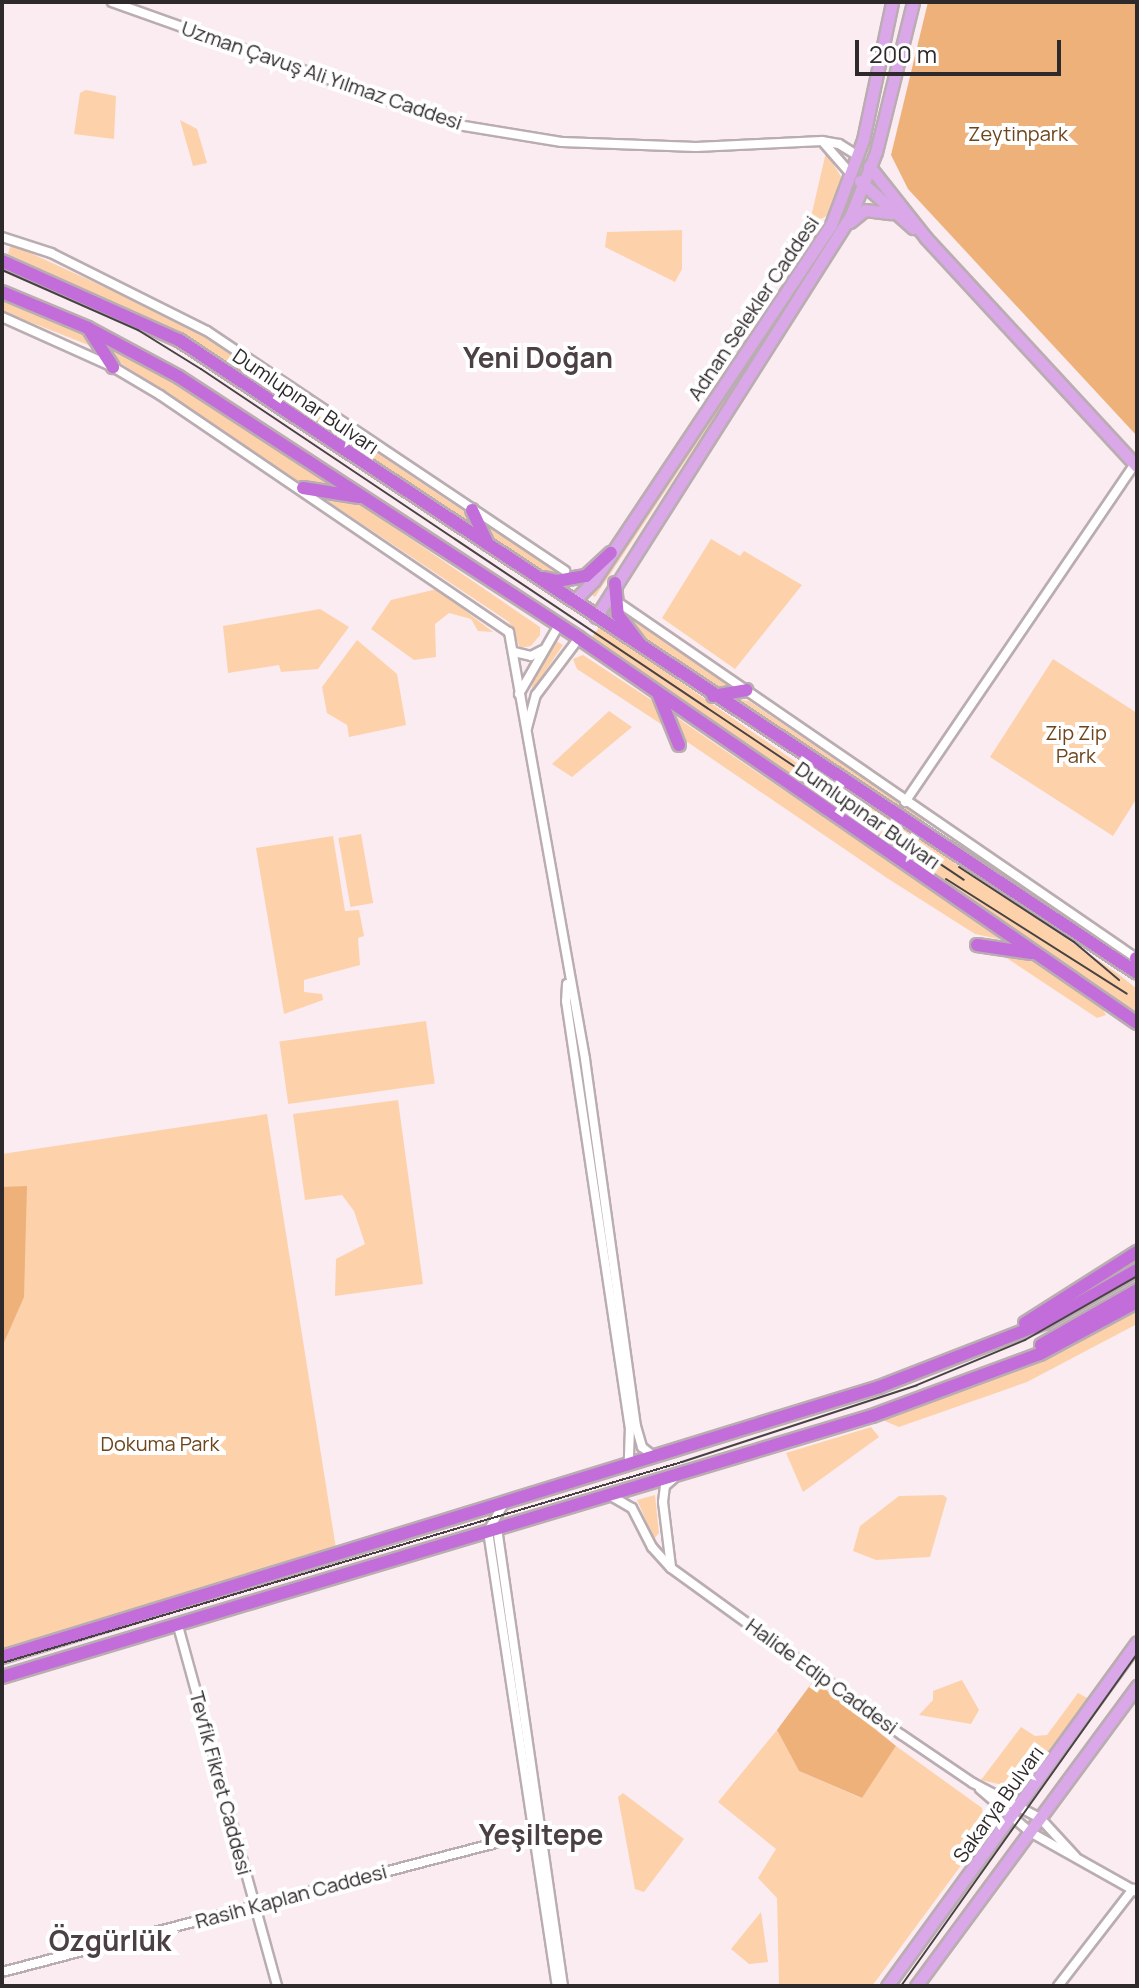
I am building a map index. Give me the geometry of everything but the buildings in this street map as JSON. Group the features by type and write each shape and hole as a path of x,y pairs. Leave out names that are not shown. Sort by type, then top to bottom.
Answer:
{"highway":[{"name":"Dumlupınar Bulvarı","path":"2,261 179,340 865,798 912,821 1137,973"},
{"name":"Dumlupınar Bulvarı","path":"2,292 88,328 179,377 579,638 1137,1023"},
{"path":"88,328 113,367"},
{"path":"303,488 366,498"},
{"path":"472,510 489,547"},
{"path":"531,574 557,581 586,576 611,553"},
{"path":"615,583 618,615 646,652"},
{"path":"559,625 574,601"},
{"path":"579,638 596,617"},
{"path":"713,696 746,690"},
{"path":"658,693 679,745"},
{"path":"912,821 938,825"},
{"path":"977,945 1034,953"},
{"path":"1012,1334 1137,1252"},
{"path":"2,1657 879,1387 1044,1323 1137,1270"},
{"path":"983,1378 1137,1290"},
{"path":"2,1677 607,1494 673,1479 983,1378 1137,1302"},
{"path":"158,1611 178,1626"}],"main road":[{"name":"Adnan Selekler Caddesi","path":"574,601 611,553 819,244 858,156 892,2"},
{"name":"Adnan Selekler Caddesi","path":"596,617 844,228 871,167 913,2"},
{"path":"858,156 871,167 926,238 1136,466"},
{"path":"851,174 926,238"},
{"name":"Adnan Selekler Caddesi","path":"844,228 865,210 896,215"},
{"name":"Sakarya Bulvarı","path":"887,1986 1137,1642"},
{"name":"Sakarya Bulvarı","path":"916,1986 1137,1686"}],"street":[{"name":"Uzman Çavuş Ali Yılmaz Caddesi","path":"112,2 458,125 562,142 696,147 822,141 839,144"},
{"path":"839,144 852,144 864,134"},
{"path":"822,141 851,174"},
{"path":"839,144 858,156"},
{"name":"Dumlupınar Bulvarı","path":"2,237 64,259 207,331 565,571"},
{"path":"2,317 113,367 303,488 505,626 514,652 568,980 566,1001 610,1255 633,1426 629,1462"},
{"path":"905,802 1136,466"},
{"path":"622,605 938,825 1137,958"},
{"path":"519,694 559,625"},
{"path":"526,733 536,695 579,638"},
{"path":"514,652 531,656 543,650"},
{"path":"633,1426 642,1447 652,1455"},
{"path":"671,1568 663,1502 665,1486 673,1479"},
{"name":"Halide Edip Caddesi","path":"607,1494 632,1508 652,1547 671,1568 973,1783"},
{"path":"503,1504 492,1530 534,1833 560,1986"},
{"path":"492,1530 560,1986"},
{"name":"Tevfik Fikret Caddesi","path":"178,1626 277,1986"},
{"path":"973,1783 1040,1818 1075,1856"},
{"path":"973,1783 1010,1819 1135,1891 1058,1986"},
{"name":"Rasih Kaplan Caddesi","path":"2,1972 534,1833"}],"green space":[{"name":"Zeytinpark","path":"928,2 1137,2 1137,436 908,189 891,155"},
{"path":"86,90 116,96 114,139 74,134 80,93"},
{"path":"180,120 197,129 207,163 193,166"},
{"path":"826,152 843,180 832,213 821,219 811,217"},
{"path":"852,188 859,192 838,231 595,597 589,593 834,228"},
{"path":"682,230 682,269 675,282 605,247 607,232"},
{"path":"11,244 189,326 468,514 477,531 188,338 8,254"},
{"path":"2,298 84,332 96,348 2,311"},
{"path":"97,337 231,416 540,627 540,635 531,646 520,648 509,622 113,358"},
{"path":"481,522 568,574 568,577 543,574 490,539"},
{"path":"711,539 740,556 744,551 802,585 735,669 662,618"},
{"path":"437,589 493,632 478,631 471,619 449,613 435,624 436,657 414,660 371,629 391,600"},
{"path":"320,609 349,627 318,669 281,672 279,665 228,673 223,626"},
{"path":"624,610 733,688 718,687 632,629"},
{"path":"600,626 839,792 866,803 1117,973 1137,989 1137,1014 589,641"},
{"path":"357,640 397,674 406,725 349,737 347,725 327,713 322,687"},
{"path":"556,641 563,645 540,679 526,717 534,676"},
{"path":"583,655 656,703 664,726 577,669 573,659"},
{"name":"Zip Zip Park","path":"1053,659 1137,713 1137,798 1113,836 990,757"},
{"path":"728,698 749,701 926,821 917,822 857,786"},
{"path":"609,711 632,727 572,777 552,764"},
{"path":"669,712 1008,941 975,934 887,878 680,737"},
{"path":"361,834 373,903 351,907 338,838"},
{"path":"333,836 345,911 359,910 364,936 358,938 360,965 304,980 304,992 322,994 323,1000 284,1014 256,848"},
{"path":"999,953 1029,957 1101,1006 1106,1015 1097,1018"},
{"path":"426,1021 435,1083 288,1104 279,1042"},
{"path":"398,1100 423,1284 335,1296 336,1259 365,1244 354,1211 342,1195 305,1200 293,1114"},
{"name":"Dokuma Park","path":"267,1114 337,1555 2,1656 2,1154"},
{"path":"27,1186 24,1297 2,1347 2,1187"},
{"path":"1137,1310 1137,1324 1027,1382 899,1427 880,1419 999,1377"},
{"path":"871,1427 879,1437 803,1492 786,1453"},
{"path":"655,1495 659,1533 654,1539 637,1500"},
{"path":"943,1495 947,1498 930,1557 876,1560 853,1551 860,1526 899,1496"},
{"path":"814,1680 896,1746 862,1798 799,1771 777,1730"},
{"path":"962,1680 979,1710 971,1724 919,1715 933,1700 933,1691"},
{"path":"1078,1693 1089,1699 1020,1789 981,1780 1021,1727 1035,1736 1047,1735"},
{"path":"777,1730 799,1771 861,1798 896,1746 982,1808 985,1833 872,1986 779,1986 777,1898 758,1878 776,1849 718,1802"},
{"path":"623,1793 684,1839 644,1892 635,1889 618,1797"},
{"path":"761,1912 768,1962 749,1964 731,1949"}],"tram line":[{"path":"2,270 138,330 201,369 964,880"},
{"path":"959,867 1074,942 1119,980"},
{"path":"946,879 1127,994"},
{"path":"2,1663 682,1462 917,1385 1025,1340 1137,1276"},
{"path":"901,1986 1137,1654"}],"district":[{"name":"Yeni Doğan","path":"538,357"},
{"name":"Yeşiltepe","path":"541,1834"},
{"name":"Özgürlük","path":"110,1940"}]}
